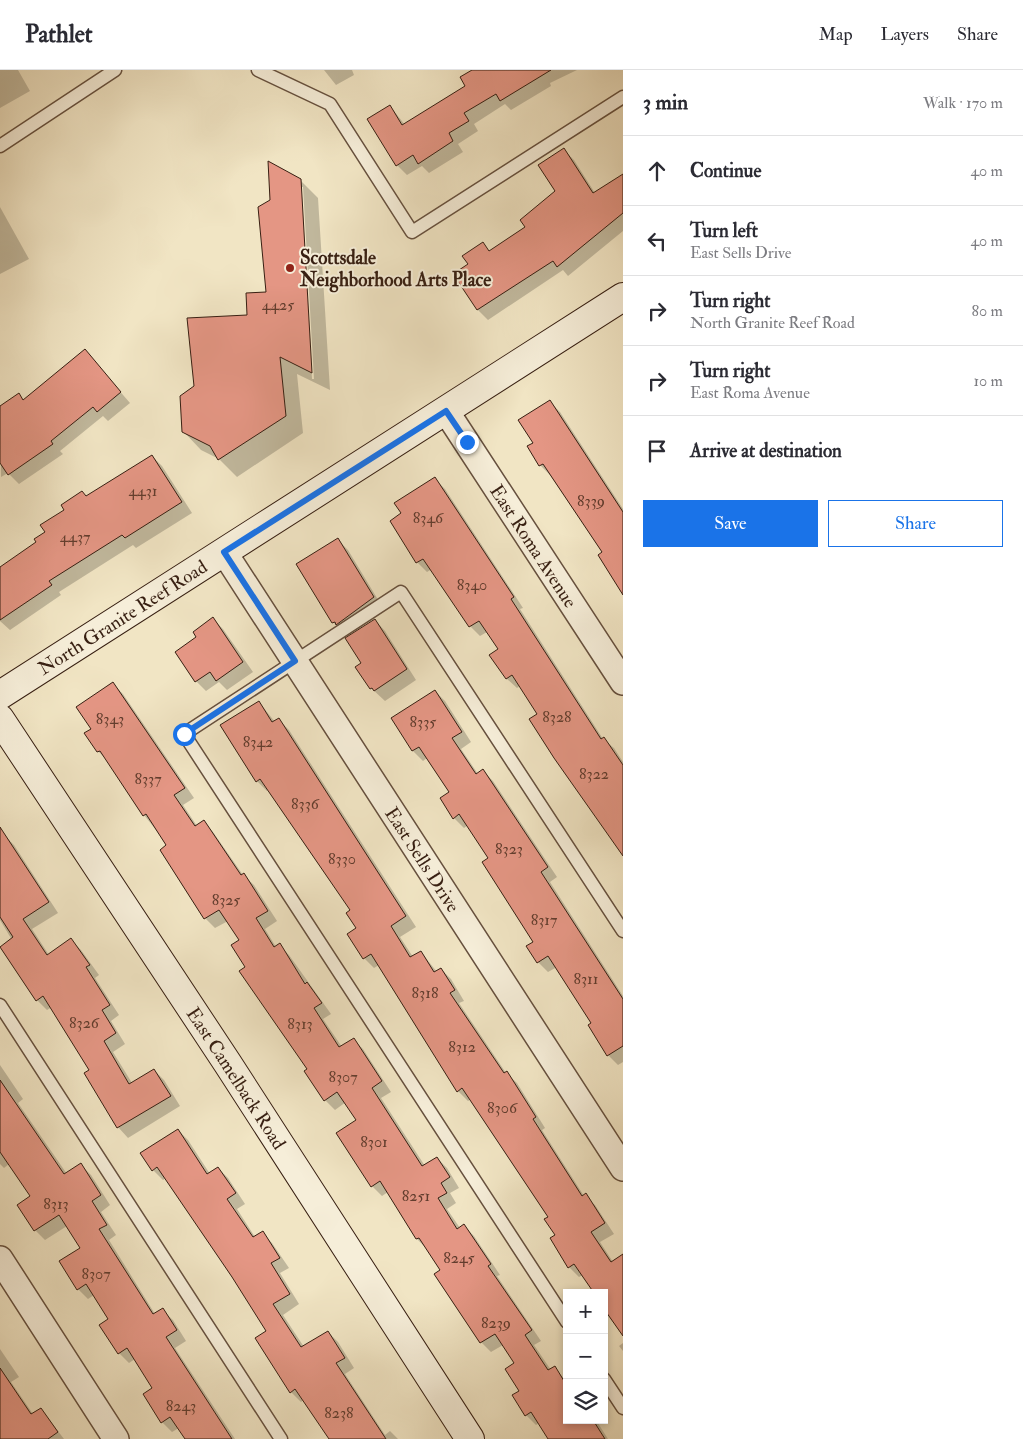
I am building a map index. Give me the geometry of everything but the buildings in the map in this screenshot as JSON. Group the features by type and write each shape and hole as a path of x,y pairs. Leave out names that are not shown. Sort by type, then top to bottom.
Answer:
{"main road":[{"name":"North Granite Reef Road","path":"0,695 623,297"},
{"name":"East Camelback Road","path":"0,719 228,1064 470,1439"}],"street":[{"name":"East Roma Avenue","path":"446,411 623,682"},
{"name":"East Sells Drive","path":"224,552 623,1168"},
{"path":"0,1259 116,1439"}],"lane":[{"path":"0,146 115,70"},
{"path":"258,70 330,104 412,232 623,97"},
{"path":"563,1316 184,734 401,592 623,931"},
{"path":"0,1006 281,1439"},
{"path":"608,1385 623,1408"}],"place":[{"name":"Scottsdale Neighborhood Arts Place","path":"290,268"}],"route":[{"path":"184,734 295,661 224,552 446,411 467,442"}]}
